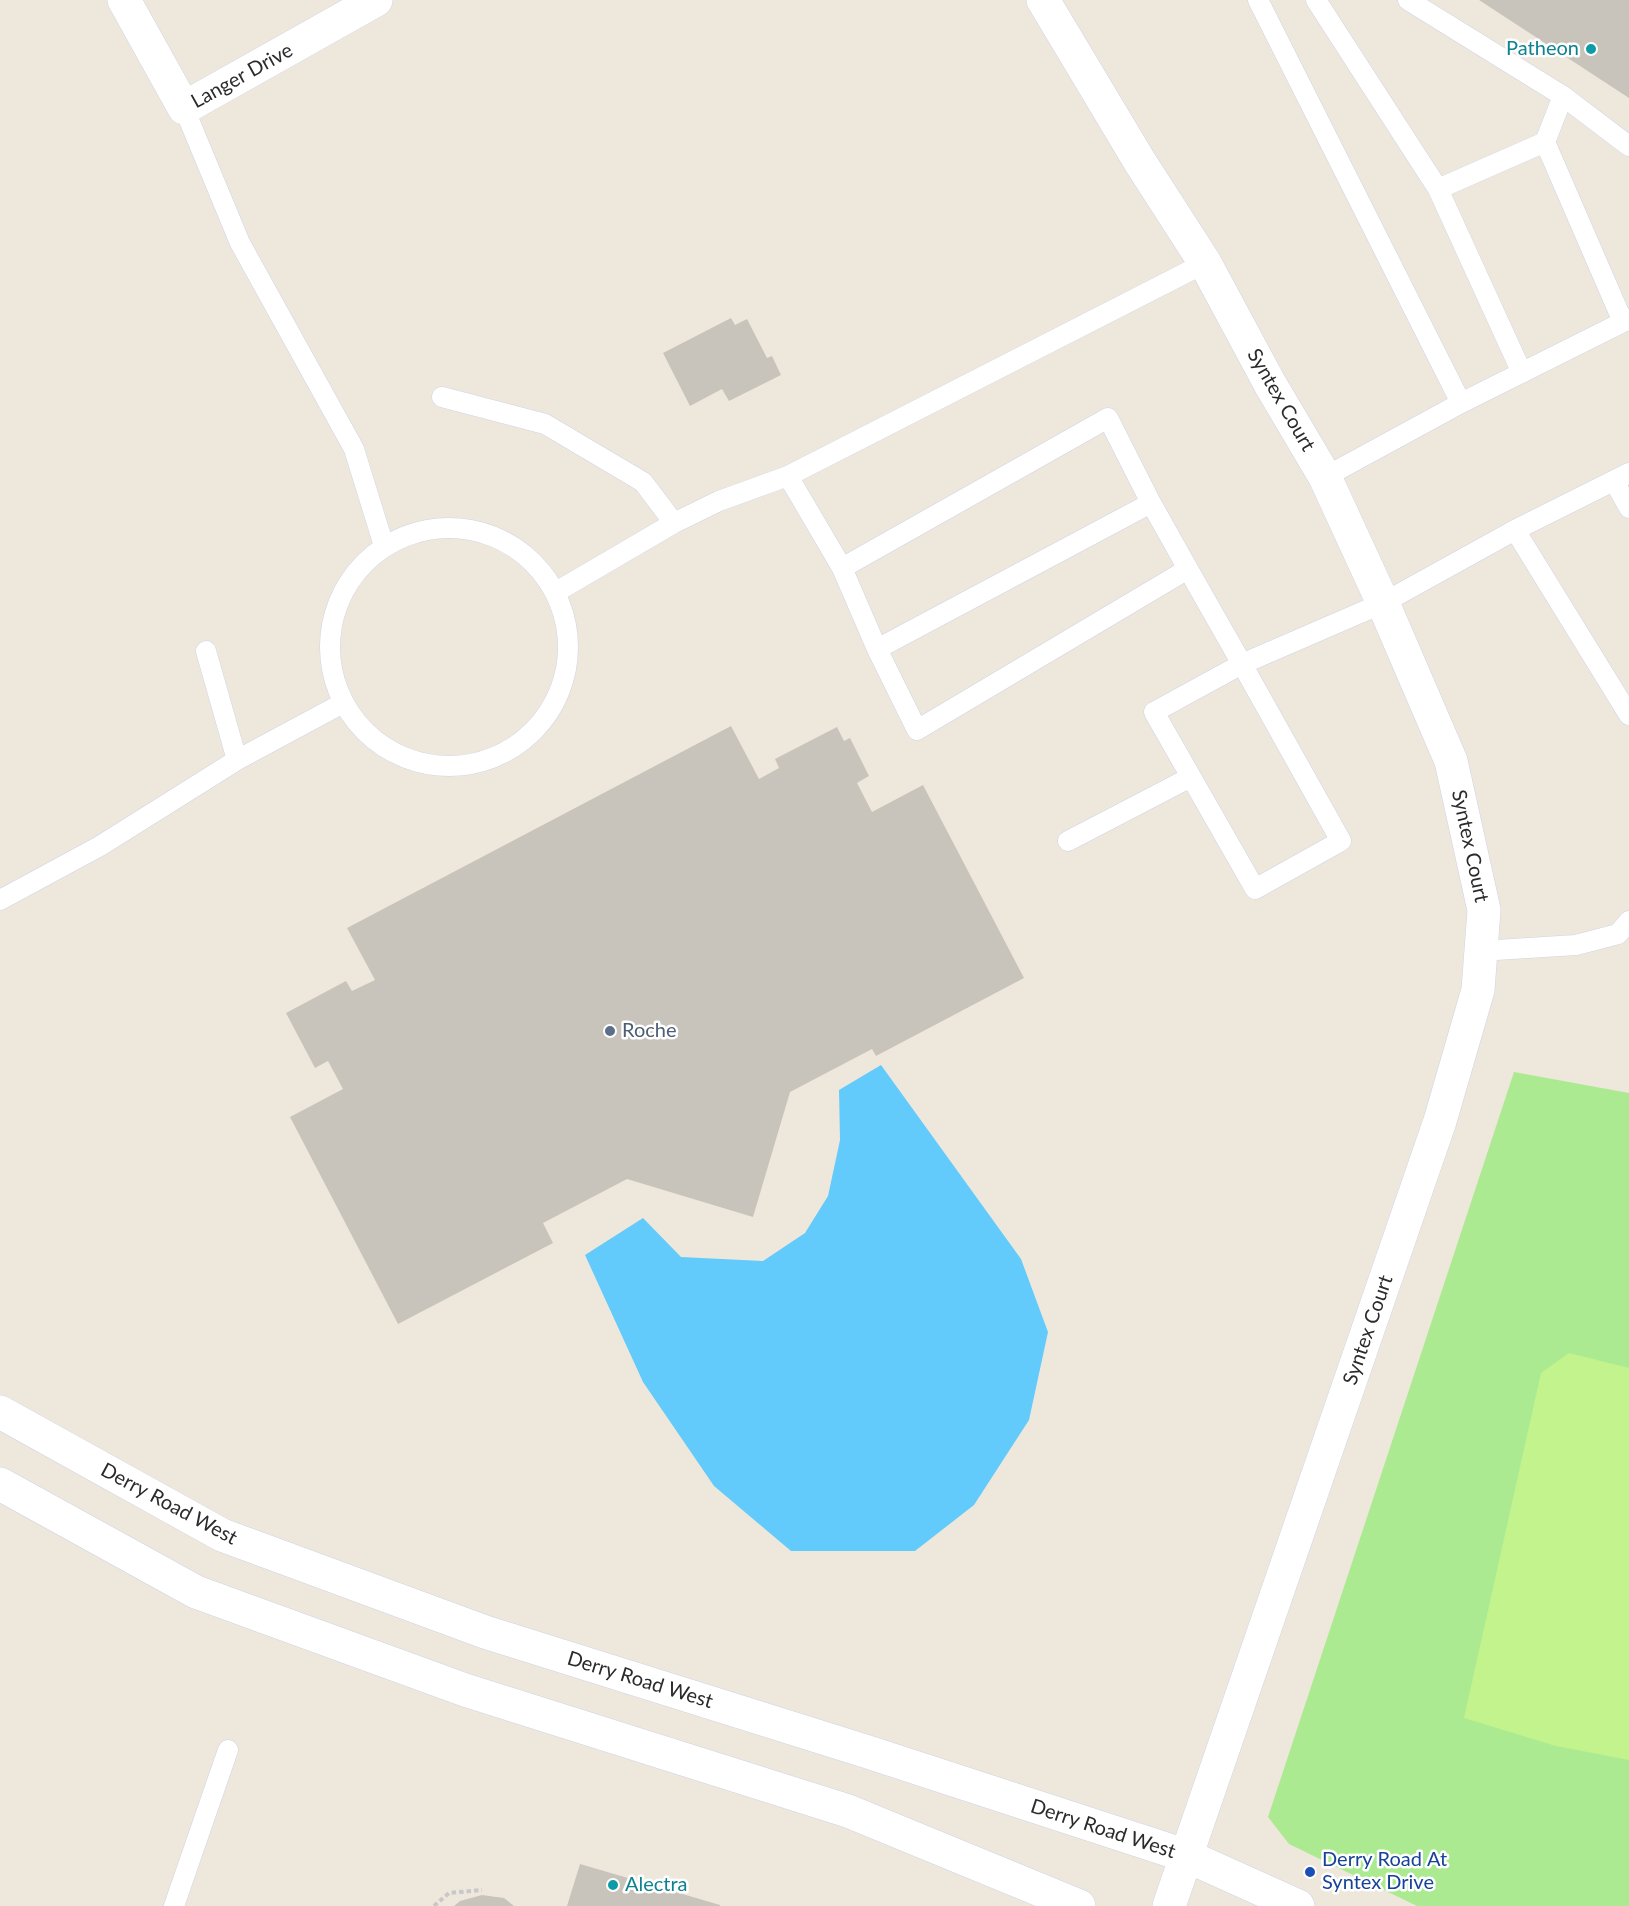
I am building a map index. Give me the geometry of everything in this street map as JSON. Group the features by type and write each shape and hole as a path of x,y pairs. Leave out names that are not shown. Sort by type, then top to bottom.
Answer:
{"main road":[{"name":"Langer Drive","path":"124,0 184,108 376,0"},
{"name":"Syntex Court","path":"1043,0 1140,162 1204,263 1270,384 1325,477 1383,603 1451,761 1484,910 1478,990 1440,1121 1169,1906"},
{"name":"Derry Road West","path":"0,1413 222,1536 485,1632 868,1752 1187,1856 1298,1906"},
{"path":"0,1484 196,1592 465,1690 848,1811 1079,1906"}],"lane":[{"path":"1258,0 1461,403"},
{"path":"1316,0 1438,189 1522,373"},
{"path":"1408,0 1563,96 1629,146"},
{"path":"1438,189 1545,142 1563,96"},
{"path":"184,108 240,243 354,449 384,546"},
{"path":"1325,477 1461,403 1626,320 1545,142"},
{"path":"556,592 674,523 719,501 788,476 1204,263"},
{"path":"442,397 545,424 643,482 674,523"},
{"path":"842,568 1108,418 1151,503 1242,664 1341,841 1255,889 1154,712 1242,664 1383,603 1515,530 1622,477 1629,508"},
{"path":"788,476 842,568 876,649 917,730 1188,569"},
{"path":"876,649 1151,503"},
{"path":"447,527 480,531 511,544 520,551 537,565 556,592 567,628 567,666 559,692 556,701 534,732 504,754 468,766 431,766 395,754 364,733 343,703 332,675 329,646 333,617 344,589 362,566 384,546 414,532 425,530 447,527"},
{"path":"1515,530 1629,715"},
{"path":"206,651 237,760"},
{"path":"0,900 100,846 237,760 343,703"},
{"path":"1068,841 1191,777"},
{"path":"1480,951 1576,945 1618,934 1629,921"},
{"path":"174,1906 228,1750"}],"path":[{"path":"434,1906 449,1893 482,1890"}],"green space":[{"path":"1514,1072 1629,1093 1629,1906 1417,1906 1289,1844 1268,1817"},
{"path":"1569,1353 1629,1368 1629,1760 1556,1746 1464,1718 1541,1373"}],"water":[{"path":"881,1065 1021,1259 1048,1332 1029,1420 974,1505 915,1551 791,1551 714,1486 643,1382 585,1255 643,1218 681,1257 763,1261 805,1233 828,1196 840,1140 839,1090"}],"building":[{"name":"Patheon","path":"1479,0 1629,0 1629,98"},
{"path":"731,318 735,325 747,319 767,358 772,356 781,375 729,401 722,389 690,406 663,353"},
{"name":"Roche","path":"731,726 759,779 779,768 775,759 837,727 844,741 850,738 869,776 857,783 872,812 923,785 1024,978 876,1056 872,1049 790,1092 753,1217 627,1179 543,1223 553,1243 398,1324 290,1117 343,1089 328,1061 315,1068 286,1013 346,981 352,991 375,980 347,928"},
{"name":"Alectra","path":"580,1864 720,1905 720,1906 567,1906"},
{"path":"482,1895 504,1898 514,1906 454,1906 460,1901"}],"place":[{"name":"Patheon","path":"1591,49"},
{"name":"Roche","path":"610,1031"},
{"name":"Derry Road At Syntex Drive","path":"1310,1872"},
{"name":"Alectra","path":"613,1885"}]}
